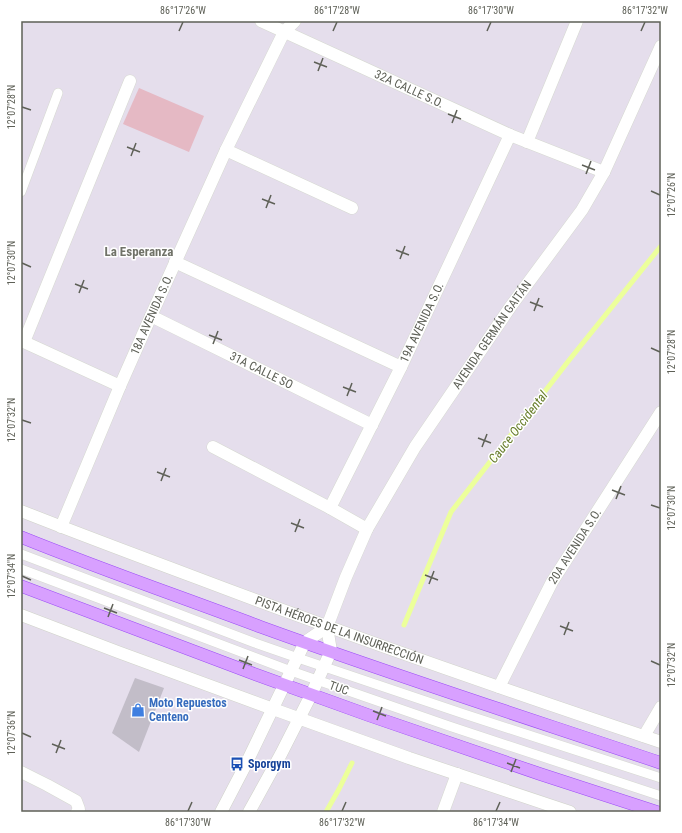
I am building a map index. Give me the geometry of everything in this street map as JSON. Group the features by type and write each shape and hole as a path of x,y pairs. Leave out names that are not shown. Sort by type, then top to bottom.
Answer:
{"main road":[{"name":"PISTA HÉROES DE LA INSURRECCIÓN","path":"21,537 59,553 305,642 661,763"},
{"path":"21,586 368,715 657,812"}],"street":[{"name":"32A CALLE S.O.","path":"261,21 510,135 604,172"},
{"name":"18A AVENIDA S.O.","path":"61,527 120,386 226,150 284,32 295,21"},
{"path":"527,142 577,21"},
{"name":"AVENIDA GERMÁN GAITÁN","path":"327,627 346,577 367,529 415,447 511,306 582,210 604,172 661,46"},
{"path":"120,386 24,342 130,82"},
{"name":"19A AVENIDA S.O.","path":"330,508 401,367 510,135"},
{"path":"226,150 352,208"},
{"path":"175,262 401,367"},
{"name":"31A CALLE SO","path":"151,316 372,425"},
{"name":"20A AVENIDA S.O.","path":"499,687 552,582 661,412"},
{"path":"213,447 367,529"},
{"name":"PISTA HÉROES DE LA INSURRECCIÓN","path":"21,511 327,627 661,742"},
{"path":"21,615 409,758 570,812"},
{"path":"221,812 305,642 327,627 331,651 281,754 250,812"},
{"path":"644,736 661,707"},
{"path":"21,772 76,801 79,809 77,812"},
{"path":"443,812 457,774"}],"lane":[{"path":"21,192 58,93"},
{"name":"TUC","path":"21,554 298,658 661,778"},
{"name":"TUC","path":"21,569 291,671 449,726 661,796"}],"shaded area":[{"path":"139,88 204,116 189,152 123,124"}],"building":[{"name":"Moto Repuestos Centeno","path":"135,678 164,688 139,752 112,733"}],"waterway":[{"name":"Cauce Occidental","path":"404,625 451,512 570,359 661,246"},
{"name":"Cauce Occidental","path":"326,812 352,763"}],"place":[{"name":"Moto Repuestos Centeno","path":"138,710"},
{"name":"Sporgym","path":"237,764"}],"district":[{"name":"La Esperanza","path":"139,251"}]}
